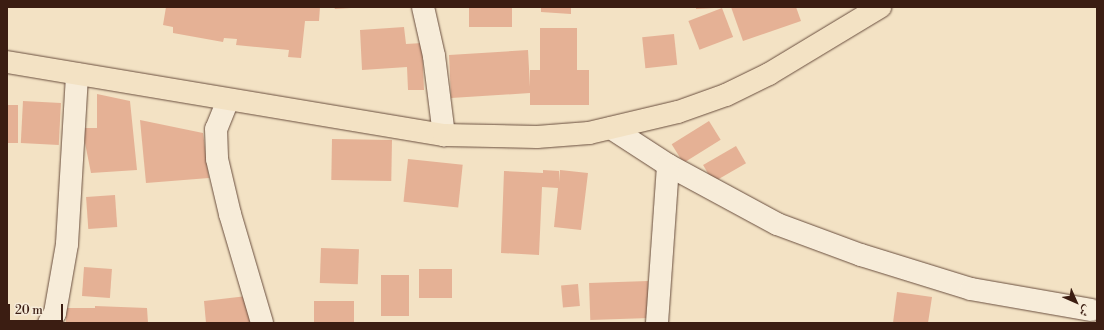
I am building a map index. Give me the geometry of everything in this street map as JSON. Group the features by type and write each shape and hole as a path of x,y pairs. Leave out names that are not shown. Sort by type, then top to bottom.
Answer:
{"main road":[{"path":"7,62 444,135 537,137 589,133 678,112 726,95 769,74 880,7"}],"street":[{"path":"423,7 434,56 444,135"},
{"path":"49,323 55,313 67,244 78,74"},
{"path":"228,100 216,129 218,159 230,214 262,323"},
{"path":"611,128 668,165 777,224 861,255 971,289 1094,314"},
{"path":"657,323 668,165"}],"building":[{"path":"166,7 320,7 319,21 305,21 301,58 288,57 289,50 236,45 237,39 224,38 223,42 173,33 173,27 163,25"},
{"path":"334,7 351,7 351,8 335,9"},
{"path":"469,7 512,7 512,27 469,27"},
{"path":"541,7 571,7 571,14 541,12"},
{"path":"696,7 714,7 714,8 696,9"},
{"path":"731,7 796,7 801,21 743,41"},
{"path":"722,8 733,37 700,50 688,21"},
{"path":"404,27 406,44 422,43 424,90 408,90 407,67 362,70 360,30"},
{"path":"540,28 577,28 577,70 589,70 589,105 530,105 530,93 451,98 449,55 528,50 530,87 530,70 540,70"},
{"path":"674,34 677,65 645,68 642,37"},
{"path":"97,94 130,101 137,170 91,173 82,128 97,128"},
{"path":"23,101 61,103 59,145 21,143"},
{"path":"7,105 18,105 18,143 7,143"},
{"path":"140,120 203,133 209,178 146,183"},
{"path":"709,121 721,140 683,163 672,144"},
{"path":"332,139 392,140 391,181 331,180"},
{"path":"736,146 746,163 713,182 703,165"},
{"path":"408,159 463,165 458,208 404,202"},
{"path":"543,170 559,171 559,182 560,170 588,173 581,230 554,227 558,188 542,187 539,255 501,253 504,171 543,173"},
{"path":"115,195 117,227 88,229 86,197"},
{"path":"321,248 359,249 358,284 320,283"},
{"path":"84,267 112,269 110,298 82,296"},
{"path":"419,269 452,269 452,298 419,298"},
{"path":"381,275 409,275 409,316 381,316"},
{"path":"648,281 649,318 590,320 589,283"},
{"path":"578,284 580,306 563,307 561,285"},
{"path":"897,292 932,297 928,323 893,323"},
{"path":"247,296 250,323 206,323 204,301"},
{"path":"314,301 354,301 354,323 314,323"},
{"path":"95,306 147,308 148,323 66,323 66,308 95,308"}]}
